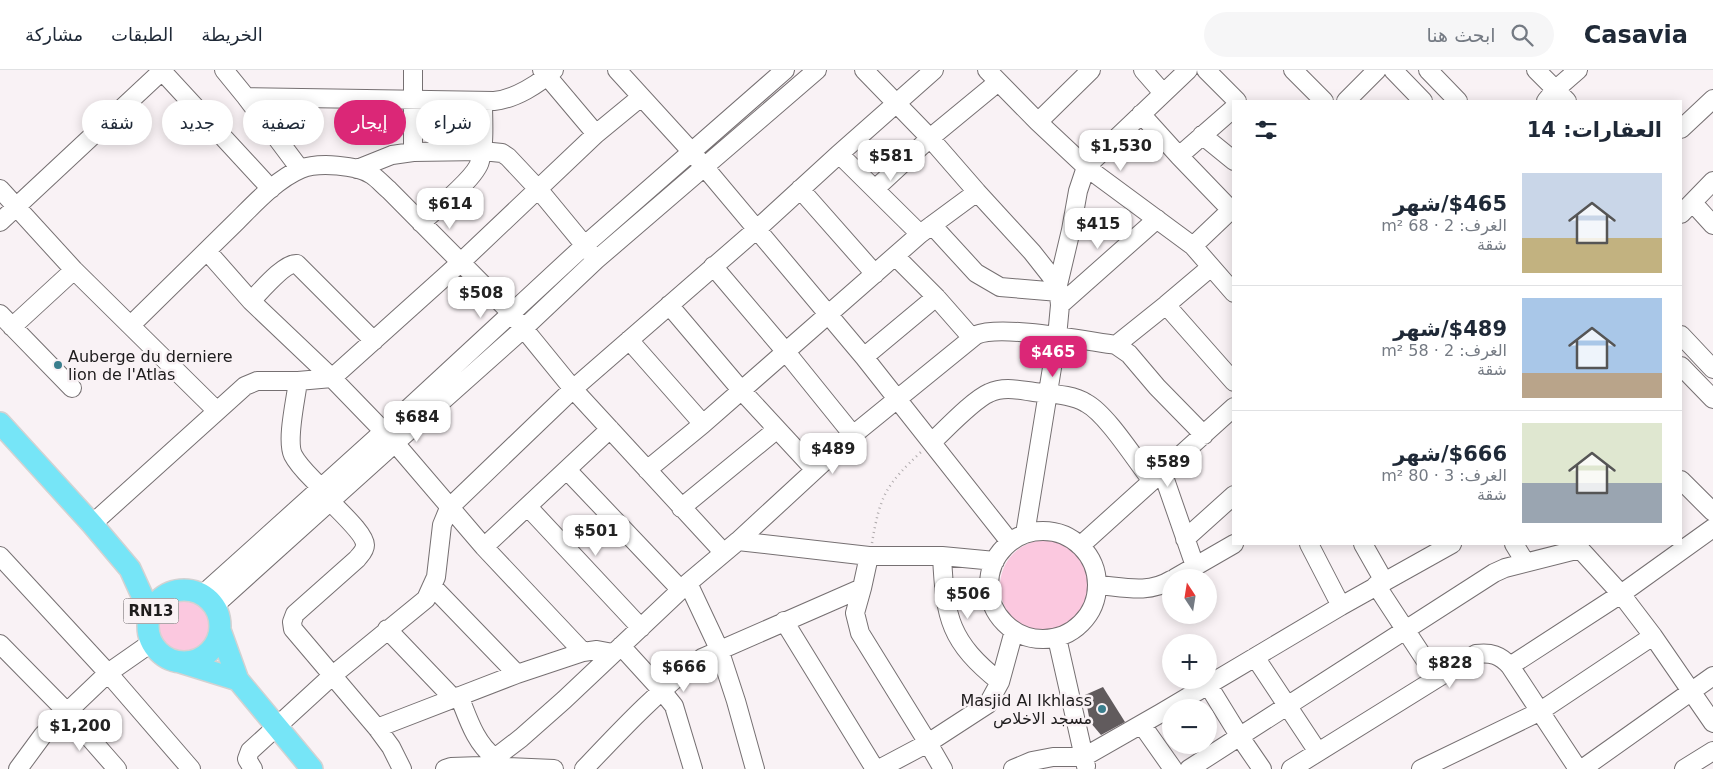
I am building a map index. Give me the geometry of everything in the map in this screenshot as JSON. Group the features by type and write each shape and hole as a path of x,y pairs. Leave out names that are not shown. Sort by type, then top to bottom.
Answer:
{"main road":[{"name":"RN13","path":"0,423 92,524 130,569 150,613"},
{"name":"RN13","path":"130,569 169,593"},
{"name":"RN13","path":"208,601 191,590 180,590 161,597 150,613 147,623 151,643 158,652 168,659 238,680"},
{"path":"208,601 220,622 220,630 238,680 312,769"},
{"path":"180,662 202,657 216,641 220,630"}],"street":[{"path":"224,70 300,169"},
{"path":"413,70 413,152"},
{"path":"617,70 691,151 864,357 932,442 1018,538"},
{"path":"389,437 511,313 585,245 785,70"},
{"path":"208,601 389,437 523,329 596,260 817,70"},
{"path":"864,70 930,138 976,192 1032,252 1059,294"},
{"path":"253,769 247,759 250,751 387,629 426,599 432,587 439,560 442,526 449,508 574,389 757,229 934,70"},
{"path":"1143,70 1164,93"},
{"path":"1018,538 1057,337 1059,294 1078,192 1086,167 1188,70"},
{"path":"1206,70 1236,100"},
{"path":"1293,70 1323,100"},
{"path":"1347,100 1378,70"},
{"path":"1393,70 1422,100"},
{"path":"1428,70 1457,100"},
{"path":"1536,70 1556,98 1578,70"},
{"path":"0,222 162,71 271,189"},
{"path":"490,101 503,100 548,72 596,134"},
{"path":"1038,122 1079,74"},
{"path":"875,190 992,76 1086,167 1193,246 1232,290"},
{"path":"246,97 416,100"},
{"path":"92,524 217,410 251,382 268,380 298,382 332,378 539,190 596,134 642,97"},
{"path":"1682,128 1713,99"},
{"path":"1179,156 1232,110"},
{"path":"1142,114 1179,156 1232,207"},
{"path":"1202,135 1232,159"},
{"path":"420,223 475,172 480,162 482,145"},
{"path":"357,169 392,155 413,152 482,151 502,153 539,190 596,260"},
{"path":"839,154 875,190 976,272 1000,287 1059,294 1157,220"},
{"path":"131,325 271,189 300,169 321,166 357,169 377,179 511,313 574,389 724,553"},
{"path":"1713,181 1685,209 1713,225"},
{"path":"0,189 74,270 217,410"},
{"path":"800,189 875,274"},
{"path":"647,470 703,424 895,256 976,192"},
{"path":"1193,246 1232,209"},
{"path":"206,251 251,300 332,378 389,437 484,547 583,652"},
{"path":"895,256 936,297 972,338"},
{"path":"251,300 286,267 293,263 297,264 374,341"},
{"path":"713,266 853,435"},
{"path":"1116,345 1211,267"},
{"path":"12,328 74,270"},
{"path":"864,357 936,297"},
{"path":"668,305 776,430 815,470"},
{"path":"1166,305 1232,380"},
{"path":"0,314 72,388"},
{"path":"492,762 564,700 685,586 738,541 853,435 972,338 982,333 992,331 1116,345 1128,354 1204,435"},
{"path":"1682,336 1713,369"},
{"path":"630,340 703,424"},
{"path":"1682,367 1713,399"},
{"path":"298,382 290,444 292,454 362,536 365,546 357,559 300,608 292,622 296,633 334,675 377,728 391,747 402,769"},
{"path":"932,442 978,400 989,393 1000,390 1013,389 1073,398 1086,402 1100,414 1157,476 1195,566"},
{"path":"1080,546 1232,409"},
{"path":"484,547 610,429"},
{"path":"681,508 776,430"},
{"path":"567,470 685,586 720,649 755,769"},
{"path":"1682,481 1713,512"},
{"path":"1185,539 1232,496"},
{"path":"528,507 640,628"},
{"path":"1682,543 1713,528"},
{"path":"1048,531 1063,534 1080,546 1088,554 1095,569 1098,585 1092,608 1078,627 1057,638 1035,639 1014,631 1002,621 993,607 989,584 995,561 1004,547 1032,532 1048,531"},
{"path":"738,541 869,556 942,556 995,561"},
{"path":"1190,569 1232,545"},
{"path":"1310,545 1341,606"},
{"path":"1363,545 1380,583 1406,631 1437,678"},
{"path":"1217,680 1380,583 1450,545"},
{"path":"1515,545 1524,562"},
{"path":"1189,769 1494,573 1578,546 1621,594 1653,636 1713,723"},
{"path":"1510,666 1621,594 1667,550"},
{"path":"0,556 108,673 191,769"},
{"path":"869,556 855,613 860,633 943,769"},
{"path":"942,556 946,604 954,632 966,651 981,667 1000,682"},
{"path":"1098,585 1136,589 1157,587 1162,584"},
{"path":"432,587 517,674"},
{"path":"584,769 624,727 680,674 702,658 862,588"},
{"path":"784,621 877,769 928,743 988,704 1000,682 1014,631"},
{"path":"387,629 456,697 477,739 492,762"},
{"path":"1420,769 1442,764 1539,712 1653,636"},
{"path":"1057,638 1085,763"},
{"path":"18,769 43,735 108,673 151,643"},
{"path":"0,644 67,712 115,768"},
{"path":"377,728 517,674 583,652 617,650 662,691 674,706 693,769"},
{"path":"1291,769 1476,654 1486,652 1498,655 1510,666 1578,769"},
{"path":"1255,657 1318,752"},
{"path":"1582,769 1713,676"},
{"path":"1013,769 1032,761 1053,757 1085,763 1201,689"},
{"path":"1210,689 1262,769"},
{"path":"1142,725 1173,769"},
{"path":"1684,769 1713,751"},
{"path":"445,769 492,762 554,769"}],"path":[{"path":"869,556 876,516 882,497 903,469 932,442"}],"shaded area":[{"path":"1046,540 1063,544 1078,554 1088,569 1092,586 1088,603 1078,618 1063,628 1046,632 1029,628 1014,618 1004,603 1000,586 1004,569 1014,554 1029,544"},
{"path":"184,593 202,599 210,607 216,625 210,643 202,651 184,657 166,651 158,643 152,625 158,607 166,599"}],"building":[{"name":"Masjid Al Ikhlass مسجد الاخلاص","path":"1103,687 1125,722 1101,735 1090,722 1085,695"}],"place":[{"name":"Auberge du derniere lion de l'Atlas","path":"58,365"},
{"name":"Masjid Al Ikhlass مسجد الاخلاص","path":"1102,709"}]}
